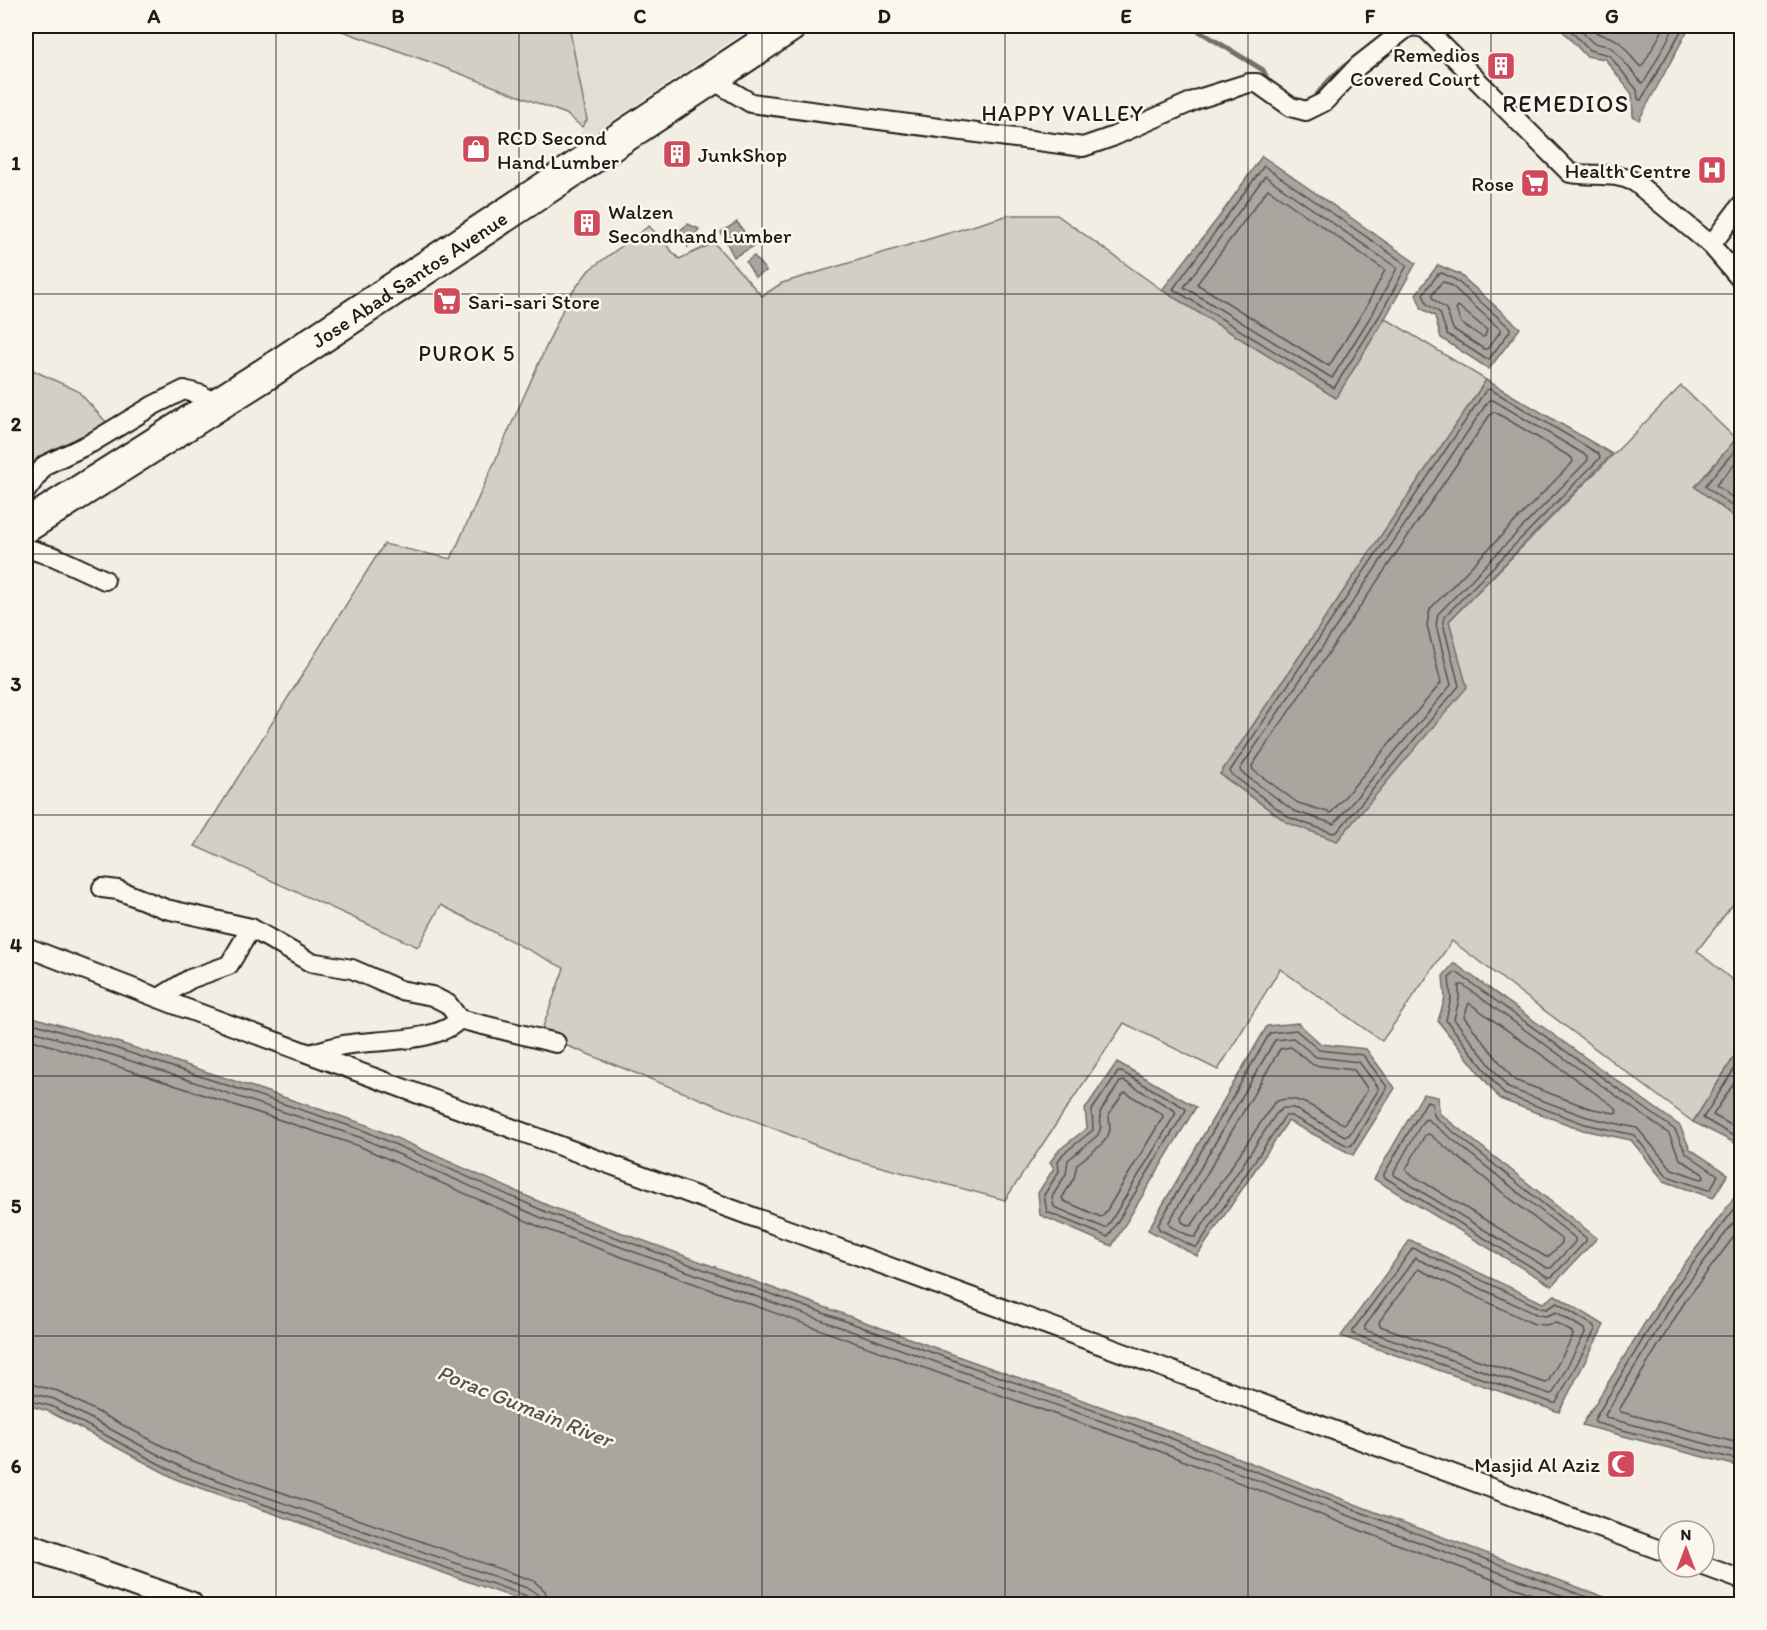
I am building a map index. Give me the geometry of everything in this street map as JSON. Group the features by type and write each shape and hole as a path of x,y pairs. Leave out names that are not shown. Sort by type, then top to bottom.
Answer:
{"highway":[{"name":"Jose Abad Santos Avenue","path":"30,511 73,496 212,408 790,26"}],"street":[{"path":"711,79 752,103 1083,147 1112,137 1198,99 1249,83 1257,83 1291,107 1306,111 1324,102 1358,66 1404,30 1412,26 1424,27 1570,173 1587,176 1609,174 1625,177 1635,182 1711,245 1742,281"},
{"path":"1711,245 1742,204"},
{"path":"30,511 45,465 91,443 154,405 184,390 202,395 212,408"},
{"path":"26,548 105,580"},
{"path":"102,888 135,895 166,909 251,928 310,962 352,969 400,990 432,996 448,1004 459,1019 556,1042"},
{"path":"159,998 190,979 229,965 251,928"},
{"path":"26,947 310,1054 1656,1549"},
{"path":"310,1054 349,1044 410,1040 453,1027 459,1019"},
{"path":"26,1545 190,1605"},
{"path":"1716,1570 1742,1580"}],"shaded area":[{"path":"328,26 569,26 587,120 582,127 566,114"},
{"path":"569,26 753,26 573,147 587,120"},
{"path":"1009,215 1057,215 1162,290 1336,398 1385,318 1486,380 1220,774 1288,823 1466,687 1449,621 1681,386 1736,439 1695,487 1741,522 1741,894 1697,951 1741,987 1741,1046 1693,1122 1452,941 1382,1041 1280,969 1218,1070 1124,1023 1005,1200 848,1158 540,1035 564,968 441,905 418,947 195,846 384,544 451,559 568,298 589,270 649,226 679,259 714,243 762,296 782,283"},
{"path":"26,367 78,391 108,424 26,476"}],"water":[{"path":"1558,26 1690,26 1639,120 1633,116 1632,94 1605,59 1586,56"},
{"path":"1262,156 1416,263 1336,398 1162,290 1219,217"},
{"path":"737,222 754,246 734,257 721,232"},
{"path":"688,224 699,229 688,247 679,231"},
{"path":"754,256 766,271 755,277 746,262"},
{"path":"1438,265 1459,274 1520,328 1489,369 1441,338 1435,316 1422,309 1416,294"},
{"path":"1486,380 1612,454 1449,621 1467,687 1337,841 1288,823 1220,774"},
{"path":"1736,439 1741,444 1741,522 1695,487"},
{"path":"1454,963 1680,1126 1690,1149 1728,1174 1713,1198 1664,1181 1631,1140 1583,1130 1500,1099 1438,1021 1445,998 1443,976"},
{"name":"Porac Gumain River","path":"26,1015 120,1043 367,1125 549,1206 971,1361 1162,1428 1370,1510 1623,1604 532,1604 178,1480 48,1411 26,1405"},
{"path":"1298,1023 1321,1044 1366,1049 1395,1088 1353,1155 1288,1121 1197,1256 1148,1230 1267,1026"},
{"path":"1741,1046 1741,1149 1733,1142 1693,1122"},
{"path":"1117,1062 1196,1107 1112,1246 1040,1215 1038,1193 1054,1168 1050,1162 1059,1150 1087,1128 1085,1109"},
{"path":"1423,1094 1438,1097 1439,1113 1597,1238 1552,1286 1374,1179"},
{"path":"1737,1194 1742,1196 1741,1467 1582,1425 1667,1287"},
{"path":"1410,1240 1543,1303 1555,1295 1604,1325 1559,1412 1341,1336"}],"waterway":[{"path":"1191,26 1263,70 1270,84"},
{"path":"1312,101 1331,78 1354,59"}],"place":[{"name":"Remedios Covered Court","path":"1501,66"},
{"name":"RCD Second Hand Lumber","path":"476,149"},
{"name":"JunkShop","path":"677,154"},
{"name":"Health Centre","path":"1712,170"},
{"name":"Rose","path":"1535,183"},
{"name":"Walzen Secondhand Lumber","path":"587,223"},
{"name":"Sari-sari Store","path":"447,301"},
{"name":"Masjid Al Aziz","path":"1621,1464"}],"district":[{"name":"REMEDIOS","path":"1566,103"},
{"name":"HAPPY VALLEY","path":"1063,113"},
{"name":"PUROK 5","path":"467,353"}]}
